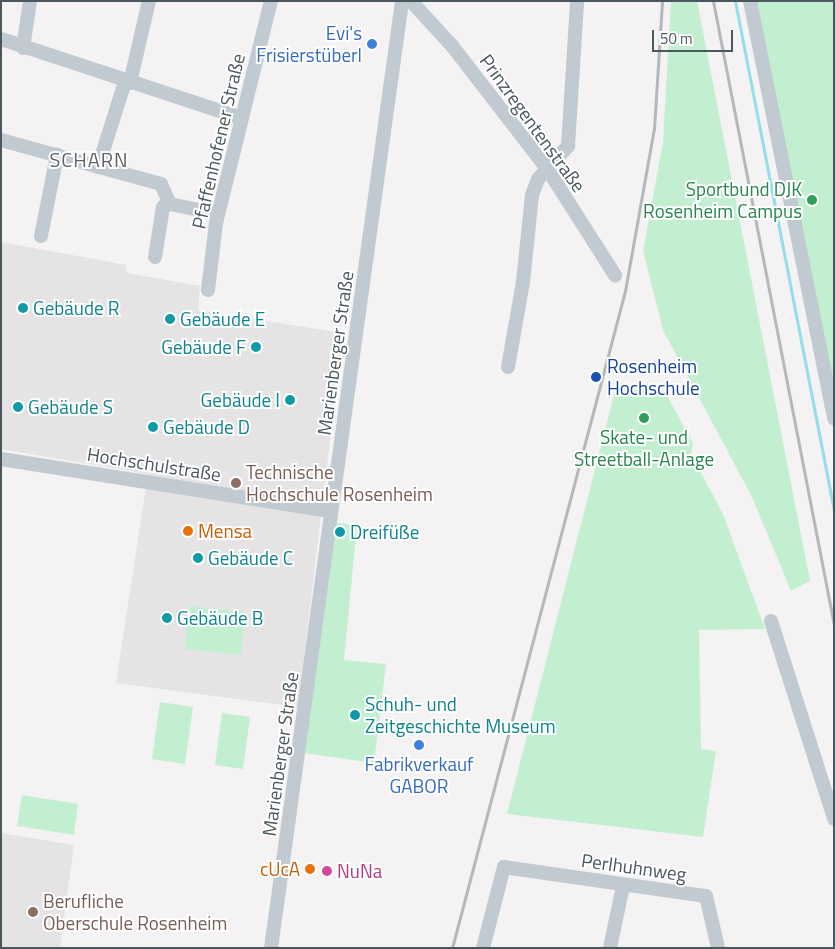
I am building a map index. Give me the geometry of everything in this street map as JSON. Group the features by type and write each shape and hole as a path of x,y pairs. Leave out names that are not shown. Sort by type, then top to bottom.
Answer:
{"street":[{"path":"22,48 30,1"},
{"path":"98,167 127,83 149,1"},
{"name":"Pfaffenhofener Straße","path":"208,290 218,214 271,1"},
{"name":"Marienberger Straße","path":"271,948 331,511 357,341 395,35 402,1"},
{"name":"Prinzregentenstraße","path":"411,1 453,47 548,170 615,275"},
{"path":"508,367 523,282 532,195 538,179 568,146 577,1"},
{"path":"750,1 834,419"},
{"path":"1,39 22,48 127,83 241,118"},
{"path":"1,140 161,184 170,204"},
{"path":"41,236 57,155"},
{"path":"155,257 163,206 170,204 218,214"},
{"name":"Hochschulstraße","path":"1,459 331,511"},
{"path":"771,621 834,819"},
{"name":"Perlhuhnweg","path":"483,948 504,867 623,886 706,896 718,948"},
{"path":"610,948 623,886"}],"shaded area":[{"name":"Technische Hochschule Rosenheim","path":"1,242 126,265 127,273 200,286 198,310 343,333 298,707 116,683 148,474 1,449"},
{"name":"Berufliche Oberschule Rosenheim","path":"1,833 74,845 60,948 1,948"}],"green space":[{"path":"671,1 697,1 810,581 791,591 752,497 663,330 643,251 663,142"},
{"name":"Sportbund DJK Rosenheim Campus","path":"750,1 834,1 834,418"},
{"path":"616,387 666,394 693,443 691,454 723,514 765,629 699,630 701,749 716,751 703,837 507,814"},
{"path":"337,523 357,525 344,660 386,664 374,763 304,753"},
{"path":"189,606 245,612 241,655 185,649"},
{"path":"160,702 193,707 185,764 152,759"},
{"path":"222,713 250,717 243,769 215,765"},
{"path":"22,795 78,804 74,835 17,826"}],"waterway":[{"path":"735,1 834,511"}],"railway":[{"path":"452,948 625,291 654,129 662,1"},
{"path":"713,1 834,625"}],"place":[{"name":"Evi's Frisierstüberl","path":"372,44"},
{"name":"Sportbund DJK Rosenheim Campus","path":"812,200"},
{"name":"Gebäude R","path":"23,308"},
{"name":"Gebäude E","path":"170,319"},
{"name":"Gebäude F","path":"256,347"},
{"name":"Rosenheim Hochschule","path":"596,377"},
{"name":"Gebäude I","path":"290,400"},
{"name":"Gebäude S","path":"18,407"},
{"name":"Skate- und Streetball-Anlage","path":"644,418"},
{"name":"Gebäude D","path":"153,427"},
{"name":"Technische Hochschule Rosenheim","path":"236,483"},
{"name":"Mensa","path":"188,531"},
{"name":"Dreifüße","path":"340,532"},
{"name":"Gebäude C","path":"198,558"},
{"name":"Gebäude B","path":"167,618"},
{"name":"Schuh- und Zeitgeschichte Museum","path":"355,715"},
{"name":"Fabrikverkauf GABOR","path":"419,745"},
{"name":"cUcA","path":"310,869"},
{"name":"NuNa","path":"327,871"},
{"name":"Berufliche Oberschule Rosenheim","path":"33,912"}],"district":[{"name":"SCHARN","path":"89,159"}]}
